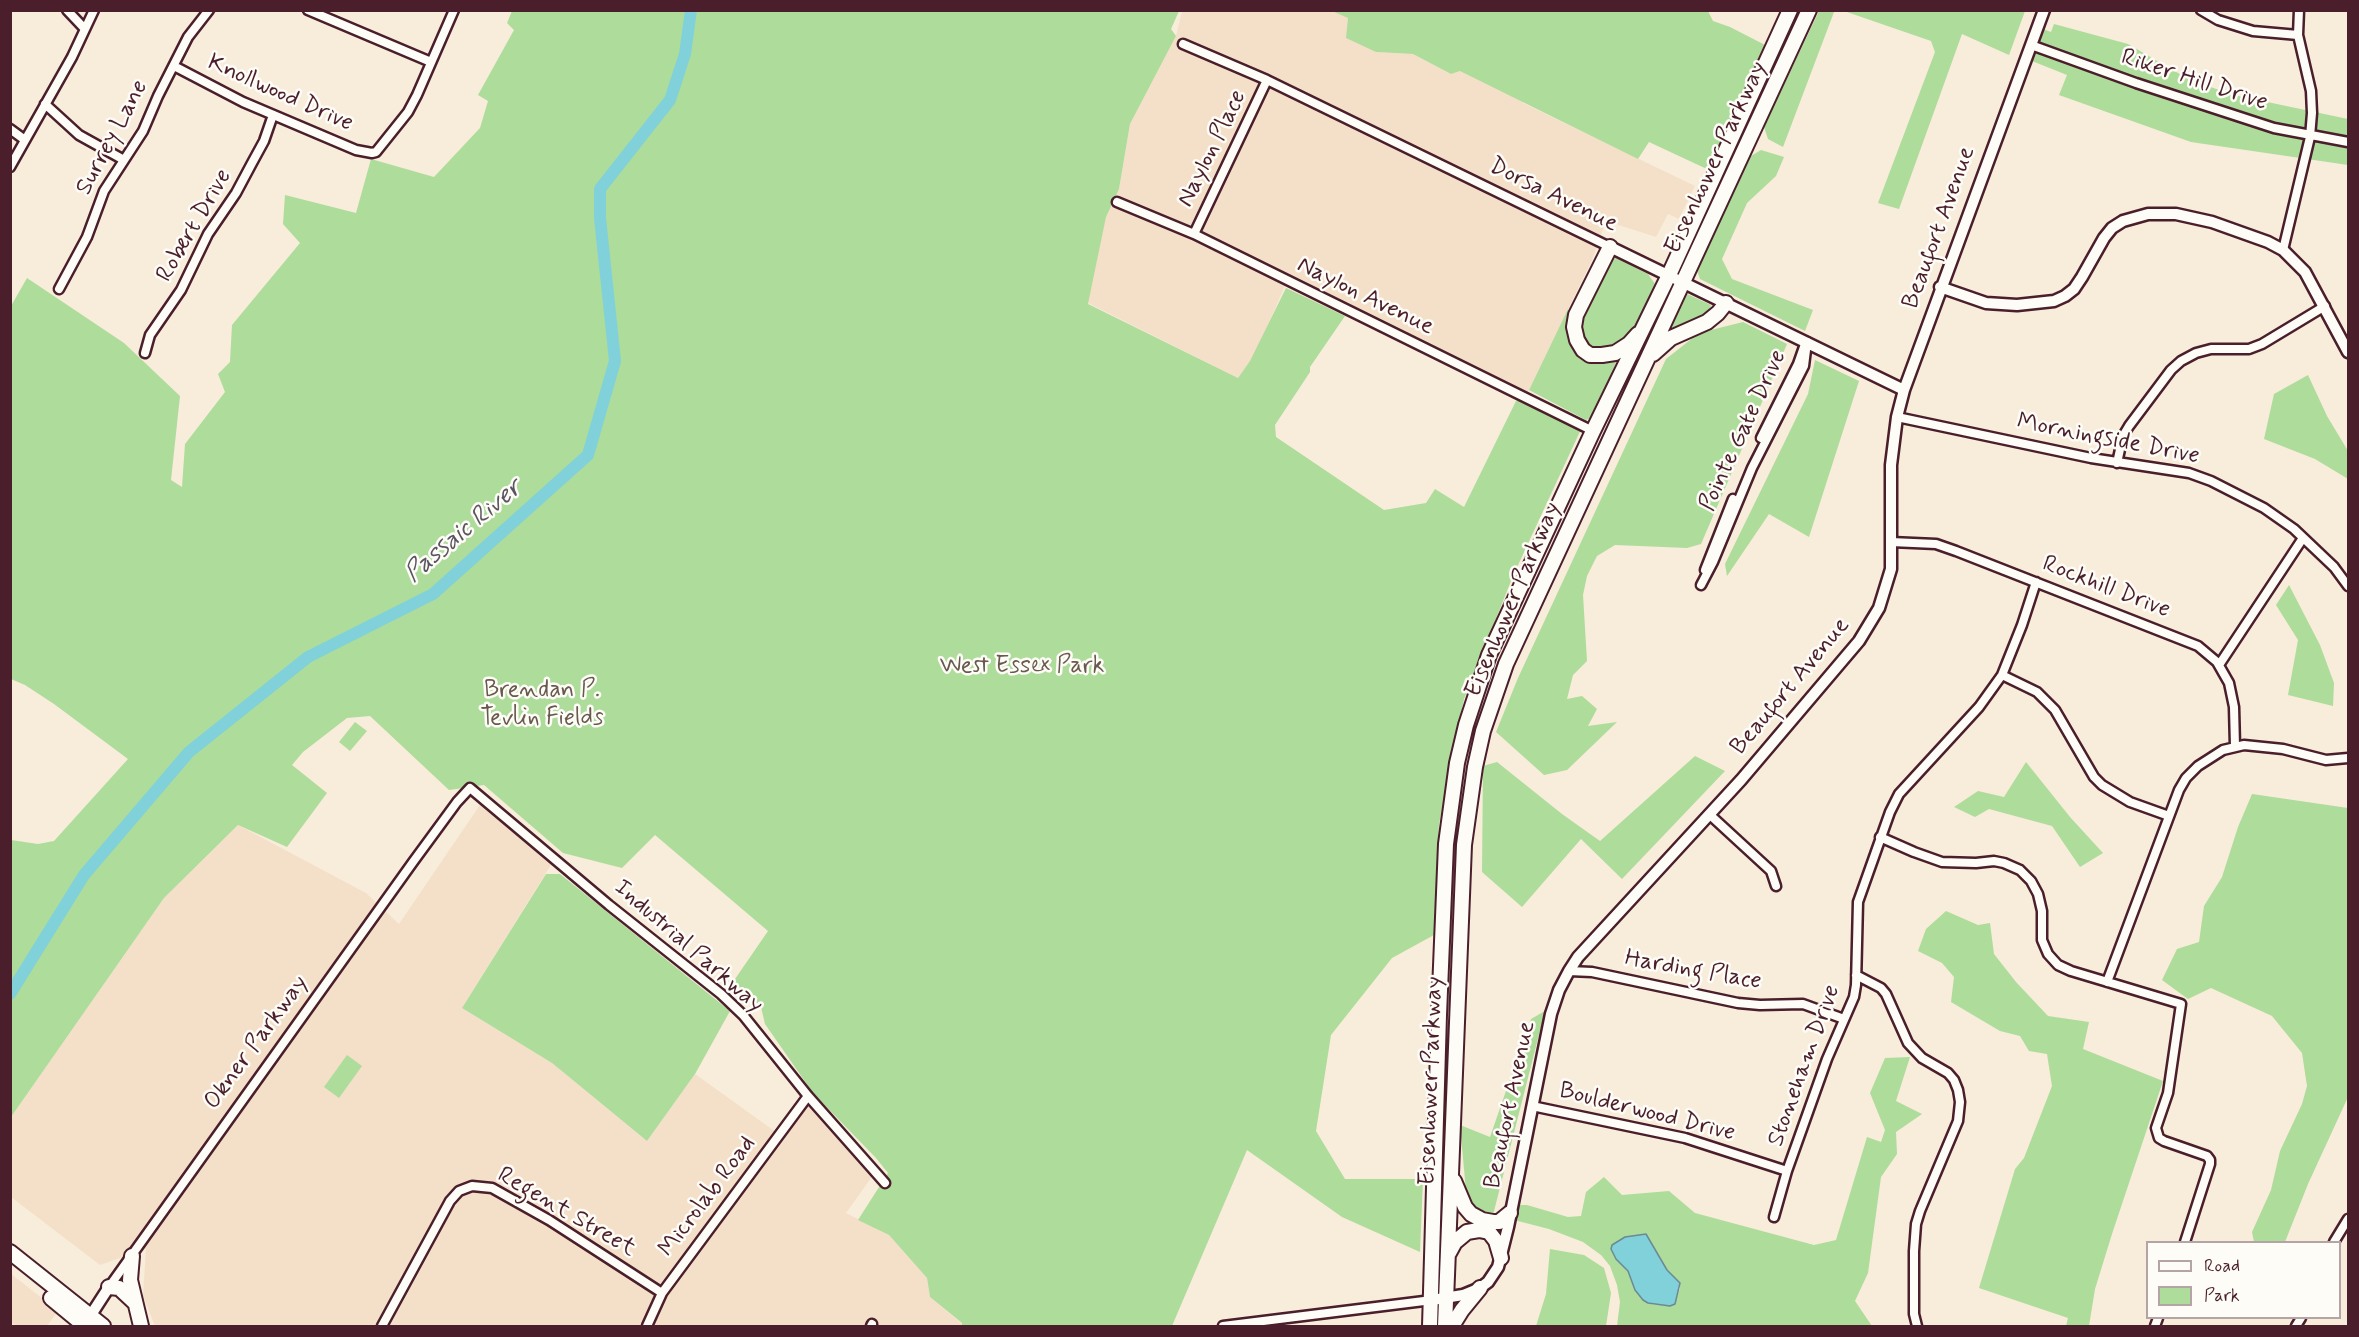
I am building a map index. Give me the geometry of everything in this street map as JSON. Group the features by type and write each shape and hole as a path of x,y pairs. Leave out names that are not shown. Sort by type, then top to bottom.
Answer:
{"main road":[{"name":"Eisenhower Parkway","path":"1430,1326 1446,844 1457,763 1469,716 1489,655 1593,431 1644,329 1790,10"},
{"name":"Eisenhower Parkway","path":"1445,1326 1464,845 1475,767 1483,731 1506,664 1809,10"},
{"path":"1610,247 1576,315 1574,327 1577,340 1583,350 1590,355 1615,353 1644,329"},
{"path":"1644,366 1671,338 1707,322 1726,303"},
{"path":"1452,1170 1458,1194 1472,1214 1482,1220 1499,1222 1510,1213"},
{"path":"1449,1253 1455,1242 1467,1232 1479,1230 1489,1232 1496,1241 1501,1258"},
{"path":"10,1252 85,1324"},
{"path":"132,1256 130,1280 141,1326"},
{"path":"10,1264 85,1324 103,1326"},
{"path":"109,1287 119,1288 134,1302"},
{"path":"1452,1326 1480,1288"}],"street":[{"path":"68,10 84,28"},
{"path":"10,167 72,57 94,10"},
{"name":"Surrey Lane","path":"59,289 87,237 104,191 144,131 189,38 209,10"},
{"path":"308,10 431,62 454,10"},
{"name":"Beaufort Avenue","path":"1480,1288 1493,1274 1501,1258 1553,1006 1569,971 1578,957 1709,814 1852,650 1870,625 1886,589 1891,569 1891,465 1897,417 1904,390 1940,287 2044,10"},
{"path":"2201,10 2218,20 2243,28 2273,34 2298,35"},
{"path":"2283,250 2310,135 2311,91 2298,35 2300,10"},
{"name":"Dorsa Avenue","path":"1183,44 1267,80 1904,390"},
{"name":"Riker Hill Drive","path":"2031,45 2136,83 2274,128 2349,142"},
{"name":"Knollwood Drive","path":"174,66 273,115 357,150 372,153 376,152 408,112 431,62"},
{"name":"Naylon Place","path":"1194,234 1267,80"},
{"path":"45,104 79,135 124,160"},
{"name":"Robert Drive","path":"146,353 150,335 182,290 208,234 236,193 256,156 273,115"},
{"path":"10,129 25,140"},
{"name":"Naylon Avenue","path":"1117,202 1194,234 1593,431"},
{"path":"1940,287 1986,303 2017,305 2054,301 2074,289 2112,228 2123,221 2148,214 2176,214 2212,222 2268,242 2283,250 2305,272 2349,352"},
{"path":"2117,463 2123,436 2129,426 2171,370 2181,361 2196,353 2211,349 2249,349 2262,344 2325,306"},
{"name":"Pointe Gate Drive","path":"1806,342 1804,366 1752,468 1713,562 1701,585 1707,561 1747,465 1798,364 1806,342"},
{"name":"Morningside Drive","path":"1897,417 2117,463 2159,467 2189,473 2211,481 2264,508 2303,538 2334,567 2349,586"},
{"path":"2219,665 2303,538"},
{"name":"Rockhill Drive","path":"1891,542 1936,544 2191,642 2205,650 2219,665 2229,683 2234,699 2235,746"},
{"name":"Stoneham Drive","path":"1774,1217 1787,1171 1827,1059 1854,997 1858,903 1880,837 1899,794 1973,714 2002,675 2036,582"},
{"path":"2002,675 2037,692 2048,702 2094,777 2102,785 2130,802 2169,816"},
{"path":"2107,982 2169,816 2186,778 2209,757 2235,746 2252,745 2283,749 2326,760 2349,758"},
{"name":"Industrial Parkway","path":"470,788 721,994 743,1015 808,1096 885,1183"},
{"name":"Okner Parkway","path":"85,1324 109,1287 413,862 470,788"},
{"path":"1709,814 1771,871 1776,886"},
{"path":"1880,837 1942,862 1994,861 2020,870 2031,881 2038,894 2042,911 2042,939 2048,954 2058,965 2181,1004 2168,1093 2156,1128 2159,1138 2164,1141 2207,1156 2210,1160 2185,1241"},
{"name":"Harding Place","path":"1569,971 1592,972 1738,1004 1803,1004 1844,1019"},
{"path":"1856,975 1881,988 1886,994 1908,1043 1922,1058 1947,1073 1954,1080 1958,1090 1960,1102 1958,1120 1916,1224 1914,1314 1917,1326"},
{"name":"Microlab Road","path":"647,1326 662,1293 808,1096"},
{"name":"Boulderwood Drive","path":"1532,1106 1684,1138 1787,1171"},
{"name":"Regent Street","path":"382,1326 450,1201 459,1191 472,1186 492,1188 549,1220 662,1293"},
{"path":"2335,1241 2347,1225"},
{"path":"1224,1326 1446,1298 1463,1295 1480,1288"}],"shaded area":[{"path":"1182,11 1334,11 1349,17 1376,52 1413,54 1451,74 1496,58 1523,103 1695,186 1679,219 1668,214 1656,237 1606,221 1592,260 1525,398 1287,281 1255,355 1238,378 1088,303 1106,215 1119,189 1130,124 1176,36"},
{"path":"484,799 554,860 462,1008 552,1063 647,1141 695,1074 780,1135 813,1093 872,1162 876,1171 846,1213 889,1235 927,1278 930,1297 962,1326 155,1326 143,1296 146,1249 100,1265 11,1197 11,1117 164,898 238,825 366,893 399,924"},
{"path":"10,1273 58,1311 47,1326 19,1326 11,1323"}],"green space":[{"path":"512,11 1179,11 1171,29 1176,36 1130,124 1119,189 1106,217 1088,304 1238,378 1250,361 1286,288 1345,316 1310,367 1310,372 1275,425 1276,437 1384,510 1426,503 1435,489 1464,507 1516,401 1528,398 1583,425 1513,576 1464,699 1439,824 1434,935 1392,958 1331,1035 1316,1131 1345,1179 1423,1179 1420,1252 1342,1217 1247,1150 1172,1326 962,1326 962,1323 930,1297 927,1278 889,1235 858,1220 888,1173 813,1093 765,1024 761,1007 733,982 768,931 655,835 622,868 563,853 484,785 449,790 370,716 347,718 303,752 292,765 327,793 287,847 238,825 164,898 11,1117 11,840 38,844 54,841 128,759 54,704 25,685 11,679 11,306 27,278 124,343 180,396 171,480 182,487 185,444 225,392 218,374 230,362 232,325 300,243 283,224 285,195 356,213 371,159 434,177 480,128 488,101 478,95 514,30 507,23"},
{"path":"1332,11 1708,11 1713,21 1769,47 1709,170 1649,142 1638,159 1460,71 1451,74 1413,54 1376,52 1346,38 1348,18"},
{"path":"1819,11 1839,11 1834,12 1783,147 1768,139 1764,127"},
{"path":"1844,11 2025,11 2009,55 1962,34 1899,209 1878,203 1935,52 1931,41"},
{"path":"2054,24 2128,44 2190,80 2234,95 2348,119 2348,165 2191,142 2059,95 2067,75 2027,59 2040,28 2051,32"},
{"path":"1761,150 1784,157 1776,176 1747,203 1722,259 1732,279 1813,310 1805,331 1700,279 1696,268 1751,156"},
{"path":"1616,258 1648,274 1655,284 1635,328 1619,345 1601,351 1588,348 1579,334 1581,311 1606,262"},
{"path":"1685,293 1711,305 1707,316 1669,335"},
{"path":"1568,309 1568,329 1574,346 1618,357 1594,417 1586,420 1529,390"},
{"path":"1743,322 1787,344 1701,544 1687,548 1615,545 1597,556 1587,576 1583,595 1587,661 1573,675 1567,699 1582,696 1597,709 1588,726 1617,722 1567,770 1544,775 1496,732 1518,678 1666,359 1699,333"},
{"path":"1815,360 1859,381 1809,537 1769,514 1727,576 1725,564 1808,394"},
{"path":"2308,375 2327,416 2348,451 2348,479 2315,459 2264,439 2274,394"},
{"path":"2289,585 2320,645 2334,683 2333,706 2288,695 2298,640 2276,605"},
{"path":"355,722 367,731 350,751 339,742"},
{"path":"1695,756 1725,771 1622,879 1581,839 1522,907 1482,872 1483,766 1497,762 1600,841"},
{"path":"2026,762 2070,817 2103,853 2080,867 2052,826 1989,809 1975,817 1954,807 1978,791 2004,797"},
{"path":"2252,794 2348,808 2348,1097 2308,1184 2285,1241 2254,1241 2252,1232 2271,1190 2280,1151 2302,1104 2307,1086 2302,1053 2272,1016 2211,988 2188,999 2162,980 2177,949 2199,942 2204,906 2222,877 2238,827"},
{"path":"546,874 560,874 730,1011 695,1074 647,1141 552,1063 462,1008"},
{"path":"1946,911 1978,925 1990,923 1994,954 2016,982 2048,1016 2089,1022 2083,1049 2163,1081 2095,1289 2089,1326 2066,1326 2068,1318 1979,1288 2015,1169 2024,1158 2052,1086 2047,1054 2029,1051 2020,1036 2000,1031 1951,1002 1954,977 1942,963 1918,951 1926,929"},
{"path":"1545,1011 1492,1219 1467,1202 1460,1125 1490,1137 1531,1019"},
{"path":"347,1055 362,1066 339,1098 324,1087"},
{"path":"1910,1057 1896,1101 1922,1114 1896,1132 1897,1154 1881,1177 1868,1273 1855,1301 1872,1326 1617,1326 1620,1302 1617,1285 1610,1266 1601,1255 1583,1242 1549,1229 1514,1220 1516,1205 1527,1205 1568,1217 1581,1216 1586,1192 1604,1177 1622,1195 1669,1191 1695,1213 1814,1245 1836,1240 1867,1137 1881,1142 1885,1130 1870,1093 1885,1058","holes":["1646,1234 1667,1270 1678,1281 1680,1288 1675,1304 1670,1306 1651,1304 1635,1290 1628,1271 1616,1259 1611,1247 1625,1237"]},
{"path":"1550,1249 1584,1255 1604,1268 1611,1293 1606,1326 1536,1326 1546,1294"}],"water":[{"path":"1646,1234 1667,1270 1680,1283 1675,1304 1670,1306 1648,1303 1643,1300 1635,1290 1628,1271 1616,1259 1611,1249 1612,1245 1625,1237"}],"waterway":[{"name":"Passaic River","path":"10,994 84,875 189,752 308,657 433,594 588,455 615,361 600,218 600,189 670,100 685,54 691,10"}],"park label":[{"name":"West Essex Park","path":"1022,667"},
{"name":"Brendan P. Tevlin Fields","path":"542,705"}]}
